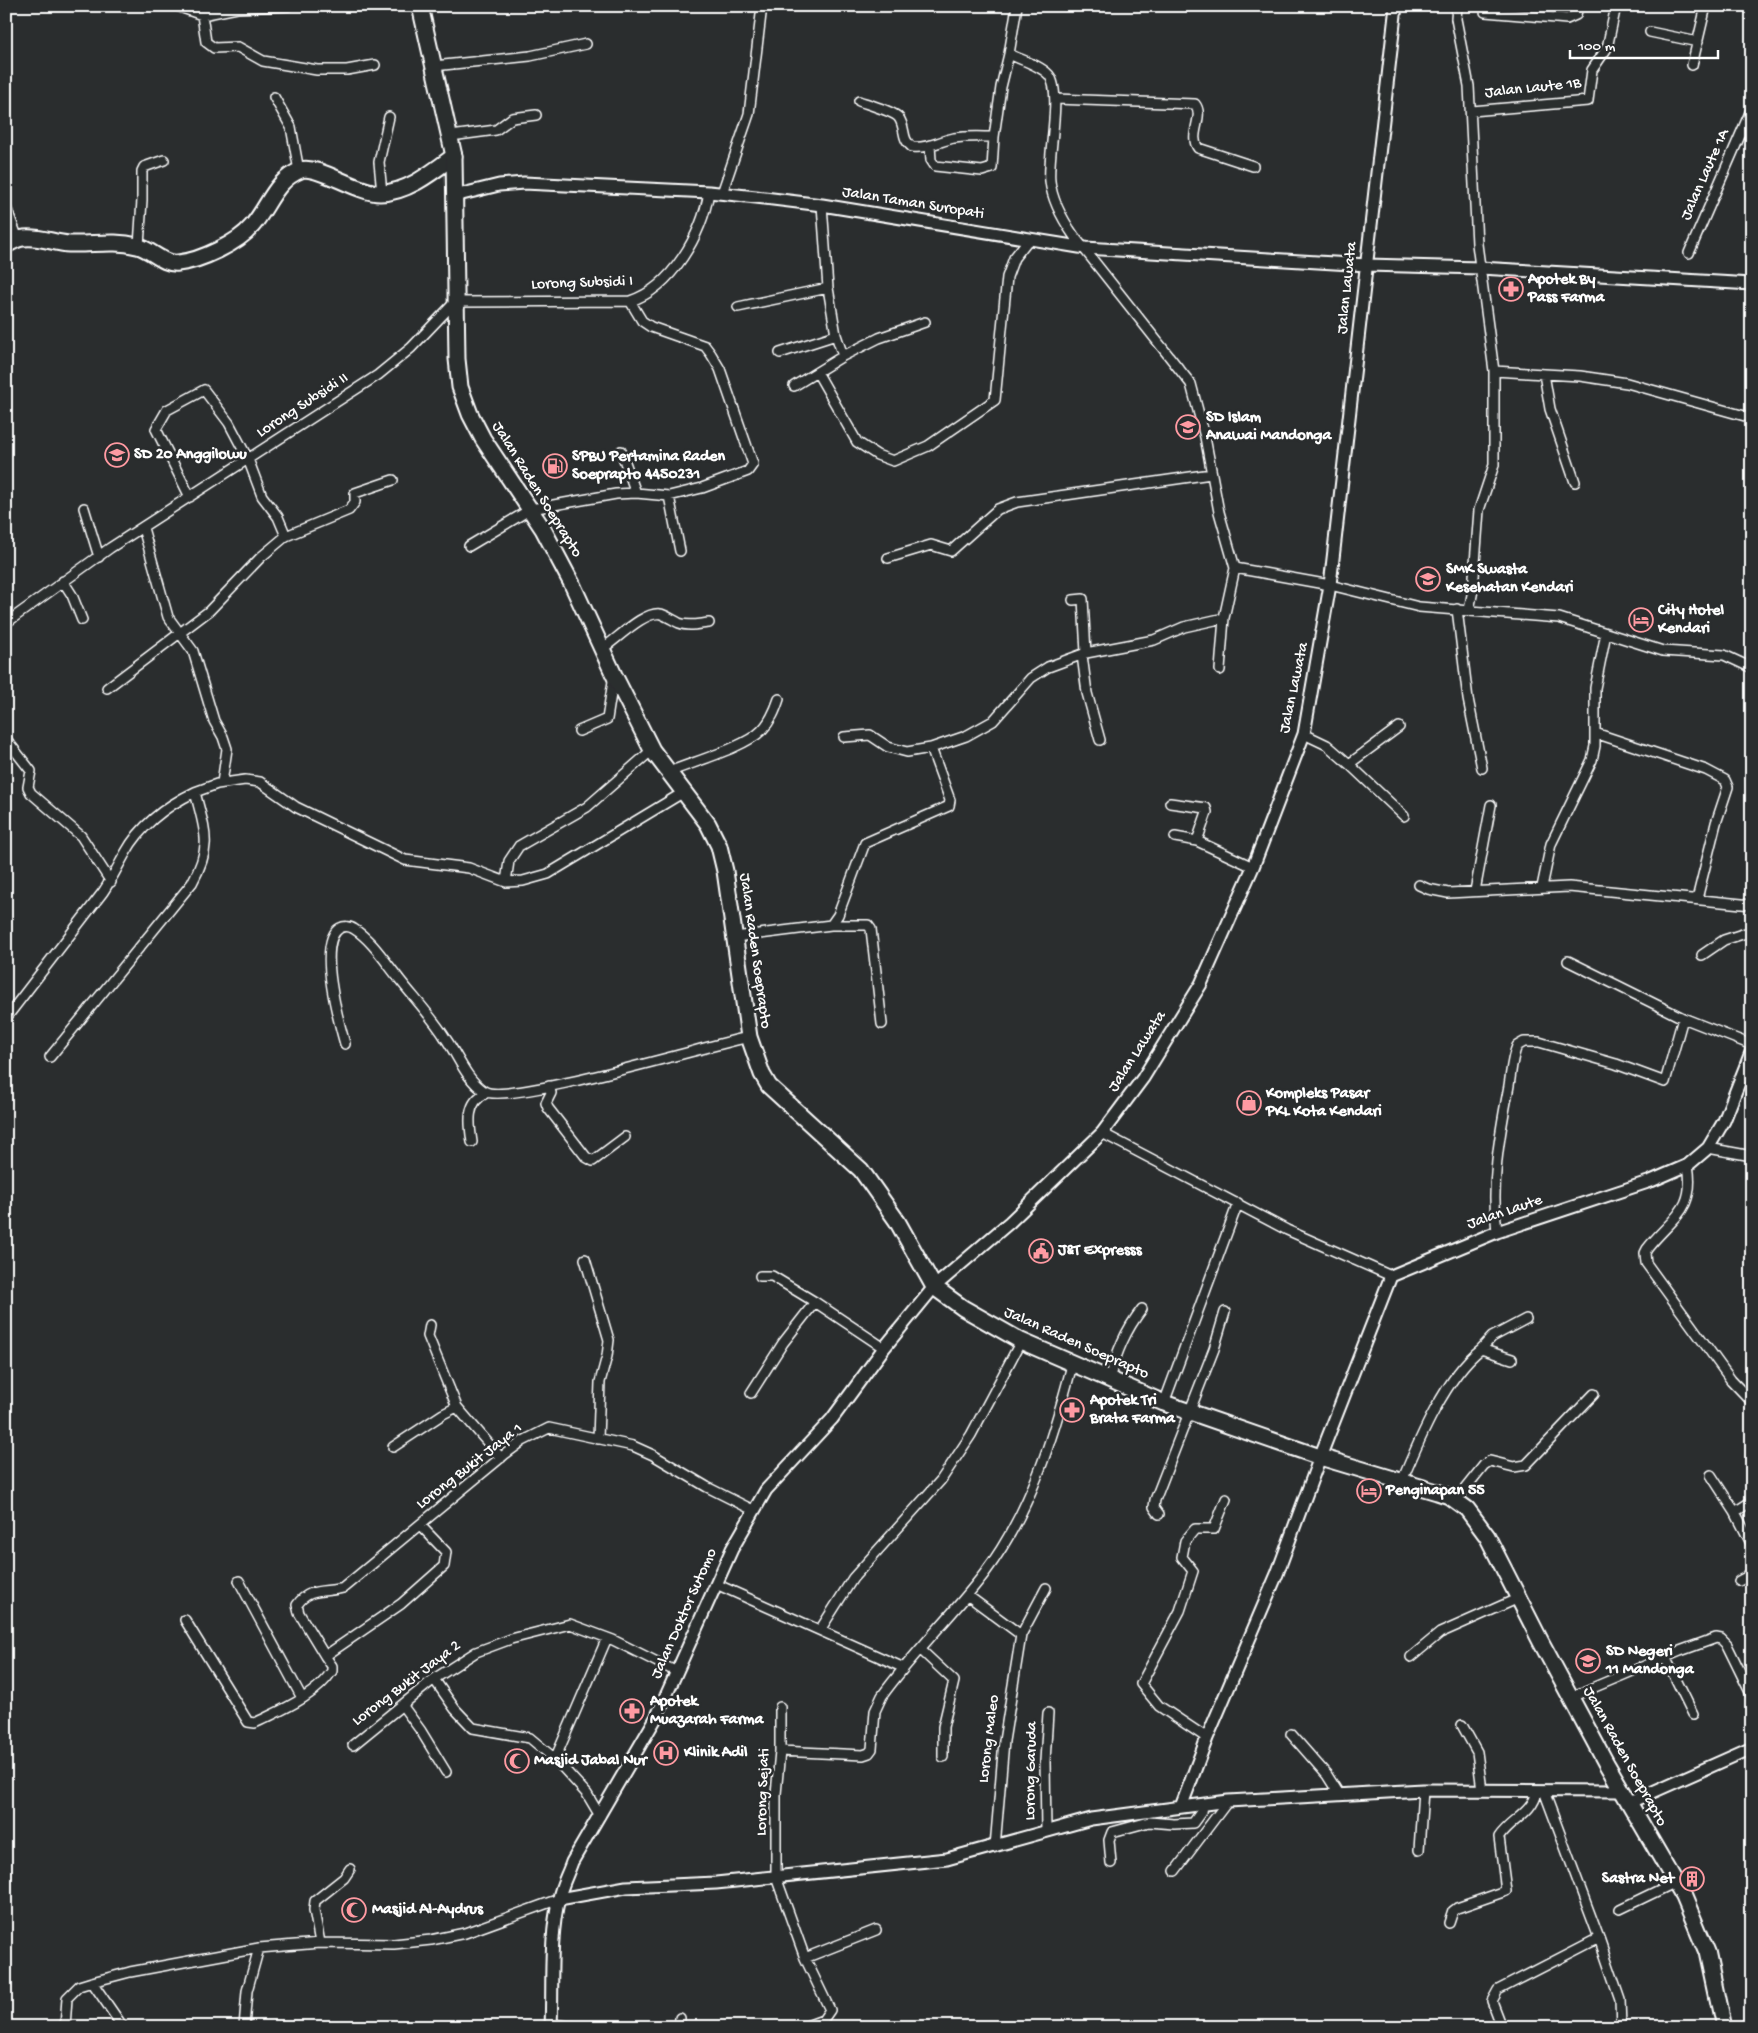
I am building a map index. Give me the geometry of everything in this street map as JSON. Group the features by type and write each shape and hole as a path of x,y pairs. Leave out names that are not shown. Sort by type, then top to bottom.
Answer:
{"main road":[{"name":"Jalan Raden Soeprapto","path":"420,6 454,156 455,302 460,387 470,414 483,439 531,509 572,584 614,675 652,750 708,824 719,846 725,871 748,1037 762,1074 769,1086 861,1170 897,1221 934,1287 963,1308 1021,1341 1072,1365 1164,1403 1320,1457 1402,1481 1456,1500 1467,1510 1487,1536 1625,1797 1676,1882 1704,1941 1723,2027"},
{"path":"12,242 37,238 67,244 108,242 139,246 164,260 177,264 223,247 246,232 283,181 299,171 313,170 352,187 382,193 422,179 454,156"}],"street":[{"path":"177,6 202,15 238,7 288,6"},
{"path":"722,194 750,114 762,6"},
{"path":"930,146 931,160 935,166 982,171 992,168 1001,87 1017,6"},
{"name":"Jalan Lawata","path":"934,1287 1010,1222 1102,1133 1144,1078 1201,984 1253,867 1304,734 1330,585 1368,265 1396,6"},
{"path":"1457,6 1456,19 1472,111 1480,268 1494,371 1494,465 1479,510 1474,583 1468,610"},
{"path":"1485,12 1567,19 1576,15 1578,6"},
{"name":"Jalan Laute 1B","path":"1472,111 1588,101 1592,70 1607,48 1616,6"},
{"path":"1692,65 1706,6"},
{"path":"202,15 206,42 214,48 238,47 263,61 317,70 347,70 375,66"},
{"path":"1650,32 1698,42"},
{"path":"434,66 530,56 586,44"},
{"path":"1009,54 1044,70 1054,84 1055,99 1050,178 1052,194 1066,224 1117,292 1191,384 1205,437 1219,512 1235,568 1224,618 1220,670"},
{"path":"274,97 291,127 299,171"},
{"path":"1055,99 1195,104 1199,110 1196,145 1253,166"},
{"path":"858,100 897,115 901,121 904,139 912,147 930,146 955,138 994,137"},
{"name":"Jalan Laute 1A","path":"1688,254 1752,108"},
{"path":"451,136 494,131 512,118 536,115"},
{"path":"382,193 379,162 389,117"},
{"path":"139,246 142,171 146,166 164,160"},
{"name":"Jalan Taman Suropati","path":"454,196 499,185 524,183 709,192 822,205 1085,248 1368,265 1480,268 1752,284"},
{"name":"Lorong Subsidi I","path":"455,302 630,301 644,296 655,288 687,251 703,219 709,192"},
{"path":"822,205 828,288 836,335 843,356"},
{"path":"6,207 12,242"},
{"path":"817,372 857,442 877,455 893,461 928,446 995,400 1007,277 1014,258 1029,240"},
{"path":"738,307 828,288"},
{"path":"469,546 531,509 616,494 636,493 668,496 702,488 748,471 753,464 720,369 705,346 651,327 642,320 630,301"},
{"name":"Lorong Subsidi II","path":"6,623 99,557 354,392 395,362 455,302"},
{"path":"794,386 843,356 879,338 925,322"},
{"path":"780,353 836,335"},
{"path":"1494,371 1580,376 1627,383 1752,418"},
{"path":"1544,374 1550,409 1575,482"},
{"path":"190,497 156,430 167,410 204,390 229,423 248,459 262,496 278,518 286,536"},
{"path":"622,451 636,493"},
{"path":"888,558 931,545 951,551 998,508 1017,502 1211,474"},
{"path":"107,688 209,611 261,557 286,536 349,510 355,502 355,493 393,480"},
{"path":"668,496 680,551"},
{"path":"84,508 99,557"},
{"path":"143,528 168,617 193,651 214,721 225,743 222,783"},
{"path":"1235,568 1330,585 1419,607 1559,618 1662,652 1724,656 1752,668"},
{"path":"63,581 75,601 82,620"},
{"path":"1073,600 1083,599 1084,654 1088,693 1100,740"},
{"path":"1457,609 1468,699 1482,768"},
{"path":"602,649 634,624 654,614 662,614 681,624 690,626 709,623"},
{"path":"844,737 870,735 888,748 907,752 931,748 980,730 993,721 1037,673 1084,654 1154,640 1184,627 1224,618"},
{"path":"1542,887 1551,844 1592,760 1595,733 1595,688 1606,633"},
{"path":"579,731 606,719 614,675"},
{"path":"669,772 736,745 760,732 772,719 779,699"},
{"path":"1349,764 1399,727"},
{"path":"1595,733 1706,770 1725,780 1728,787 1716,823 1697,899"},
{"path":"1304,734 1327,745 1404,816"},
{"path":"6,739 31,771 28,786 31,793 82,836 110,882"},
{"path":"831,925 838,915 866,843 949,806 950,800 931,748"},
{"path":"506,882 509,860 519,846 587,807 652,750"},
{"path":"6,1018 110,882 127,851 148,824 172,803 195,792 222,783 245,780 260,782 296,807 405,860 469,868 506,882 522,882 548,874 684,792"},
{"path":"50,1057 168,914 196,875 205,855 206,836 195,792"},
{"path":"1170,803 1206,808 1207,812 1197,841"},
{"path":"1475,891 1491,805"},
{"path":"1175,837 1197,841 1253,867"},
{"path":"1419,885 1438,892 1569,887 1752,904"},
{"path":"735,937 831,925 868,924 871,929 882,1024"},
{"path":"345,1044 334,1005 330,952 332,937 336,931 346,926 359,933 385,961 446,1037 472,1080 486,1092"},
{"path":"1702,955 1724,940 1752,931"},
{"path":"1568,961 1683,1018 1752,1044"},
{"path":"1497,1232 1494,1197 1497,1150 1500,1123 1517,1046 1524,1042 1539,1042 1616,1064 1664,1082 1683,1018"},
{"path":"472,1142 469,1126 471,1108 479,1096 486,1092 511,1094 748,1037"},
{"name":"Jalan Laute","path":"1391,1276 1497,1232 1651,1181 1688,1165 1708,1148 1724,1121 1752,1050"},
{"path":"549,1086 551,1094 546,1103 548,1108 586,1157 593,1161 600,1158 625,1137"},
{"path":"1102,1133 1287,1230 1391,1276 1320,1457 1277,1574 1207,1738 1181,1807"},
{"path":"1708,1148 1752,1156"},
{"path":"1688,1165 1690,1176 1688,1202 1647,1249 1644,1257 1646,1264 1731,1380 1752,1402"},
{"path":"1164,1403 1238,1204"},
{"path":"586,1259 609,1340 600,1382 598,1438"},
{"path":"760,1276 772,1276 884,1348"},
{"name":"Jalan Doktor Sutomo","path":"551,2025 558,1899 572,1862 656,1718 716,1584 753,1510 766,1490 832,1419 884,1348 934,1287"},
{"path":"751,1393 783,1343 815,1302"},
{"path":"1109,1379 1119,1346 1128,1327 1142,1308"},
{"path":"1159,1514 1154,1507 1155,1500 1190,1412 1225,1312"},
{"path":"1402,1481 1424,1432 1463,1367 1492,1337 1526,1319"},
{"path":"430,1325 428,1336 457,1408 501,1458"},
{"path":"820,1630 853,1578 941,1480 971,1435 1021,1341"},
{"path":"1481,1349 1512,1359"},
{"path":"780,1751 863,1755 870,1753 872,1749 875,1711 882,1696 996,1558 1016,1523 1056,1430 1072,1365"},
{"path":"1456,1500 1484,1465 1490,1461 1514,1467 1526,1465 1594,1394"},
{"path":"393,1447 443,1414 457,1408"},
{"name":"Lorong Bukit Jaya 1","path":"323,1653 298,1613 297,1605 302,1598 321,1590 334,1591 343,1588 501,1458 523,1441 549,1428 634,1446 653,1454 707,1487 753,1510"},
{"path":"1711,1475 1752,1545"},
{"path":"1207,1738 1158,1706 1140,1684 1180,1611 1187,1593 1194,1571 1182,1557 1186,1541 1195,1529 1214,1529 1226,1499"},
{"path":"1734,1512 1752,1501"},
{"path":"185,1620 248,1722 255,1724 302,1698 328,1677 332,1671 332,1666 323,1653 402,1604 444,1566 446,1552 420,1525"},
{"path":"1739,1581 1752,1574"},
{"path":"239,1581 302,1698"},
{"path":"716,1584 904,1668"},
{"name":"Lorong Maleo","path":"995,1847 1004,1740 1021,1635 1046,1588"},
{"path":"967,1595 1021,1635"},
{"path":"1411,1657 1440,1634 1519,1598"},
{"name":"Lorong Bukit Jaya 2","path":"353,1744 434,1680 476,1652 511,1639 570,1624 607,1638 677,1672"},
{"path":"555,1759 607,1638"},
{"path":"1571,1697 1697,1644 1721,1638 1727,1645 1752,1696"},
{"path":"920,1650 954,1681 943,1727 943,1757"},
{"path":"1665,1657 1693,1714"},
{"path":"434,1680 454,1709 473,1728 530,1738 555,1759 587,1794 600,1816"},
{"path":"402,1705 421,1730 446,1772"},
{"name":"Lorong Sejati","path":"780,1707 780,1751 776,1770 776,1877 805,1958 830,2010 823,2020 804,2027"},
{"name":"Lorong Garuda","path":"1046,1831 1045,1761 1048,1713"},
{"path":"1462,1725 1477,1752 1482,1790"},
{"path":"1291,1734 1327,1775 1339,1794"},
{"path":"65,2027 67,1998 79,1986 130,1972 259,1948 320,1943 394,1944 431,1940 465,1933 558,1899 626,1887 716,1883 947,1859 1091,1820 1228,1801 1423,1790 1541,1791 1625,1797 1752,1748"},
{"path":"1419,1850 1423,1790"},
{"path":"1449,1922 1453,1911 1457,1908 1506,1891 1499,1838 1528,1810 1541,1791"},
{"path":"1541,1791 1599,1938 1620,1999 1621,2027"},
{"path":"1175,1871 1228,1801"},
{"path":"1111,1863 1109,1840 1112,1832 1135,1824 1149,1822 1174,1824 1193,1822 1201,1812 1202,1804"},
{"path":"320,1943 314,1910 315,1901 344,1878 350,1869"},
{"path":"1620,1909 1676,1882"},
{"path":"805,1958 876,1930"},
{"path":"1502,2027 1492,2005 1492,1998 1498,1990 1599,1938"},
{"path":"244,2027 248,1991 259,1948"},
{"path":"92,1982 123,2027"},
{"path":"551,2025 575,2027"}],"place":[{"name":"Apotek By Pass Farma","path":"1511,289"},
{"name":"SD Islam Anawai Mandonga","path":"1188,427"},
{"name":"SD 20 Anggilowu","path":"117,455"},
{"name":"SPBU Pertamina Raden Soeprapto 4450231","path":"555,466"},
{"name":"SMK Swasta Kesehatan Kendari","path":"1428,579"},
{"name":"City Hotel Kendari","path":"1641,620"},
{"name":"Kompleks Pasar PKL Kota Kendari","path":"1249,1103"},
{"name":"J&T Expresss","path":"1041,1251"},
{"name":"Apotek Tri Brata Farma","path":"1072,1410"},
{"name":"Penginapan 55","path":"1369,1491"},
{"name":"SD Negeri 11 Mandonga","path":"1588,1661"},
{"name":"Apotek Muazarah Farma","path":"632,1711"},
{"name":"Klinik Adil","path":"666,1753"},
{"name":"Masjid Jabal Nur","path":"517,1761"},
{"name":"Sastra Net","path":"1692,1879"},
{"name":"Masjid Al-Aydrus","path":"354,1910"}]}
